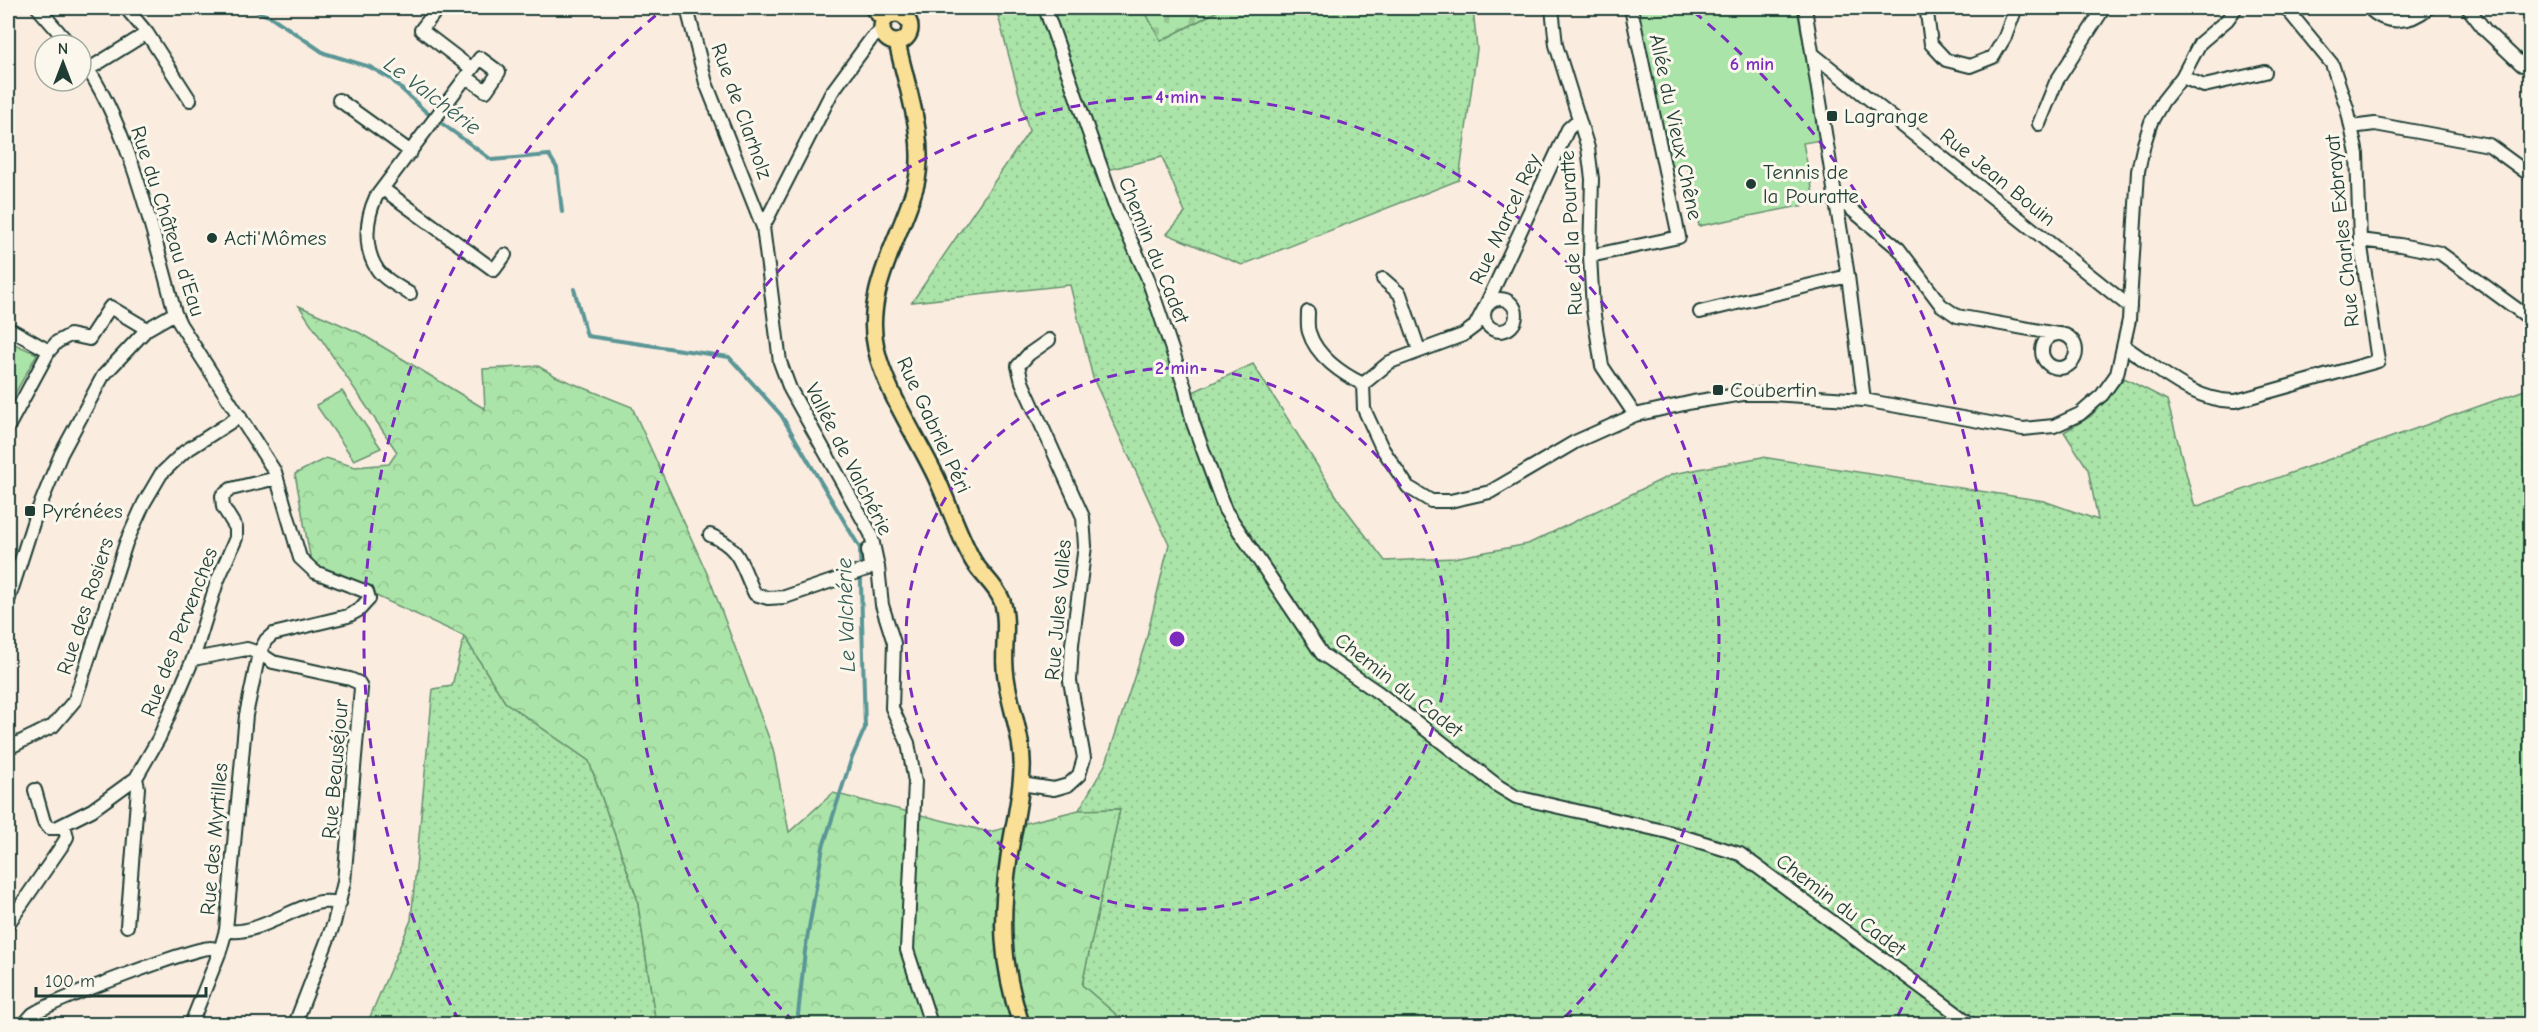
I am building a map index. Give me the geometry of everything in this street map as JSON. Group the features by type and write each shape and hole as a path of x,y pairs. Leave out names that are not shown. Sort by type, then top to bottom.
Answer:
{"main road":[{"path":"873,8 883,25 886,38 897,42 905,39 909,32 909,13 894,14 883,25"},
{"name":"Rue Gabriel Péri","path":"897,42 901,68 917,125 919,150 916,183 877,293 875,347 894,396 937,478 973,561 1002,601 1006,634 1005,667 1023,766 1008,857 1002,931 1009,988 1021,1024"}],"street":[{"path":"38,8 59,33"},
{"path":"126,8 147,33 190,100"},
{"path":"410,294 377,271 371,257 368,234 369,213 383,189 469,73 421,30 438,8"},
{"name":"Rue de Clarholz","path":"687,8 706,83 764,227"},
{"name":"Chemin du Cadet","path":"1045,8 1114,204 1147,276 1185,388 1193,423 1225,510 1322,654 1379,693 1498,786 1516,797 1668,832 1740,854 1971,1024"},
{"name":"Rue de la Pouratte","path":"1552,8 1556,45 1588,148 1592,179 1590,256 1593,309 1602,366 1635,415"},
{"name":"Allée du Vieux Chêne","path":"1590,256 1679,237 1631,8"},
{"path":"1805,8 1848,276 1864,400"},
{"path":"1929,8 1927,13 1931,44 1946,60 1970,66 1993,57 2005,37 2016,8"},
{"path":"2038,124 2056,82 2104,8"},
{"path":"1308,312 1309,331 1318,348 1333,365 1363,384 1364,409 1382,448 1408,488 1431,501 1450,501 1490,492 1528,472 1575,442 1635,415 1743,394 1864,400 2023,429 2054,426 2080,414 2103,395 2117,374 2125,347 2130,307 2138,171 2151,122 2163,101 2182,77 2200,43 2227,20 2236,8"},
{"name":"Rue Charles Exbrayat","path":"2125,347 2203,397 2222,401 2236,401 2378,361 2360,240 2356,154 2351,127 2332,64 2286,8"},
{"path":"2369,8 2382,17 2400,21 2412,18 2428,8"},
{"path":"2468,8 2485,30 2522,65"},
{"path":"764,227 832,92 883,25"},
{"path":"93,60 147,33"},
{"name":"Rue Jean Bouin","path":"1814,55 2130,307"},
{"path":"2182,77 2204,86 2265,72"},
{"name":"Rue du Château d'Eau","path":"93,78 124,144 175,313 277,478 300,558 315,572 367,592 369,599 348,616 273,634 266,640 259,653"},
{"path":"339,100 411,152"},
{"name":"Rue Marcel Rey","path":"1363,384 1390,363 1463,335 1474,326 1568,129 1579,119"},
{"path":"2351,127 2375,124 2489,146 2530,175"},
{"path":"383,189 494,270 505,255"},
{"path":"1834,195 1899,249 1941,305 1957,316 2057,334"},
{"name":"Vallée de Valchérie","path":"764,227 780,362 790,389 871,534 878,567 882,604 894,644 892,708 908,743 915,782 907,950 932,1024"},
{"path":"2360,240 2440,253 2525,315"},
{"path":"1700,312 1848,276"},
{"path":"1383,279 1400,294 1419,350"},
{"path":"8,427 49,351 57,342 70,335 89,339 110,307 147,329"},
{"path":"8,602 22,553 61,454 103,376 147,329 175,313"},
{"path":"8,328 49,351"},
{"name":"Rue Jules Vallès","path":"1021,784 1054,789 1068,785 1079,775 1084,758 1070,681 1072,644 1085,546 1083,517 1022,382 1018,366 1029,354 1050,339"},
{"name":"Rue des Rosiers","path":"8,748 53,726 75,700 126,543 144,502 161,474 184,452 240,416"},
{"name":"Rue des Pervenches","path":"64,825 92,810 136,778 159,738 193,660 217,582 237,534 222,504 222,496 231,489 277,478"},
{"path":"710,535 721,539 740,556 756,594 768,598 785,597 870,566 868,551 850,497"},
{"path":"8,553 22,553"},
{"name":"Rue Beauséjour","path":"193,660 246,649 259,653 273,662 351,679 362,687 344,882 340,903 295,1024"},
{"name":"Rue des Myrtilles","path":"191,1024 226,930 246,715 259,653"},
{"path":"127,926 138,788 136,778"},
{"path":"8,924 66,841 64,825 52,828 46,825 35,790"},
{"path":"226,930 231,932 249,928 321,902 340,903"},
{"path":"24,1024 31,1015 51,1005 122,977 194,951 211,948 220,951"}],"green space":[{"path":"996,8 1143,8 1161,41 1223,8 1473,8 1477,49 1459,180 1242,265 1167,234 1185,213 1162,157 1094,173 1138,265 1189,394 1253,364 1341,503 1385,561 1454,558 1528,544 1673,474 1762,457 2044,501 2098,520 2088,469 2064,432 2091,416 2124,378 2167,400 2195,507 2530,388 2530,1024 1127,1024 1082,985 1120,809 1079,810 1106,763 1145,644 1169,544 1093,378 1070,285 912,302 1029,131"},
{"path":"1143,8 1223,8 1161,41"},
{"path":"1636,8 1797,8 1821,140 1803,143 1815,203 1699,226 1687,164 1668,167"},
{"path":"299,306 360,333 485,409 483,369 538,366 557,377 632,407 710,580 773,749 789,832 833,793 989,832 1079,810 1120,809 1082,985 1127,1024 656,1024 637,898 589,761 505,702 464,636 319,570 310,556 295,474 326,458 355,467 389,464 397,452"},
{"path":"10,342 37,354 13,397 8,395 8,346"},
{"path":"342,391 381,448 354,460 316,405"},
{"path":"464,636 505,702 589,761 637,898 656,1024 367,1024 411,920 433,689 452,686"}],"waterway":[{"name":"Le Valchérie","path":"249,8 273,18 324,53 370,67 391,79 426,112 492,160 549,155 557,168 562,212"},
{"name":"Le Valchérie","path":"574,289 587,336 729,357 781,415 860,548 865,728 851,760 823,847 805,951 797,1024"}],"place":[{"name":"Lagrange","path":"1832,116"},
{"name":"Tennis de la Pouratte","path":"1751,184"},
{"name":"Acti'Mômes","path":"212,238"},
{"name":"Coubertin","path":"1718,390"},
{"name":"Pyrénées","path":"30,511"}]}
